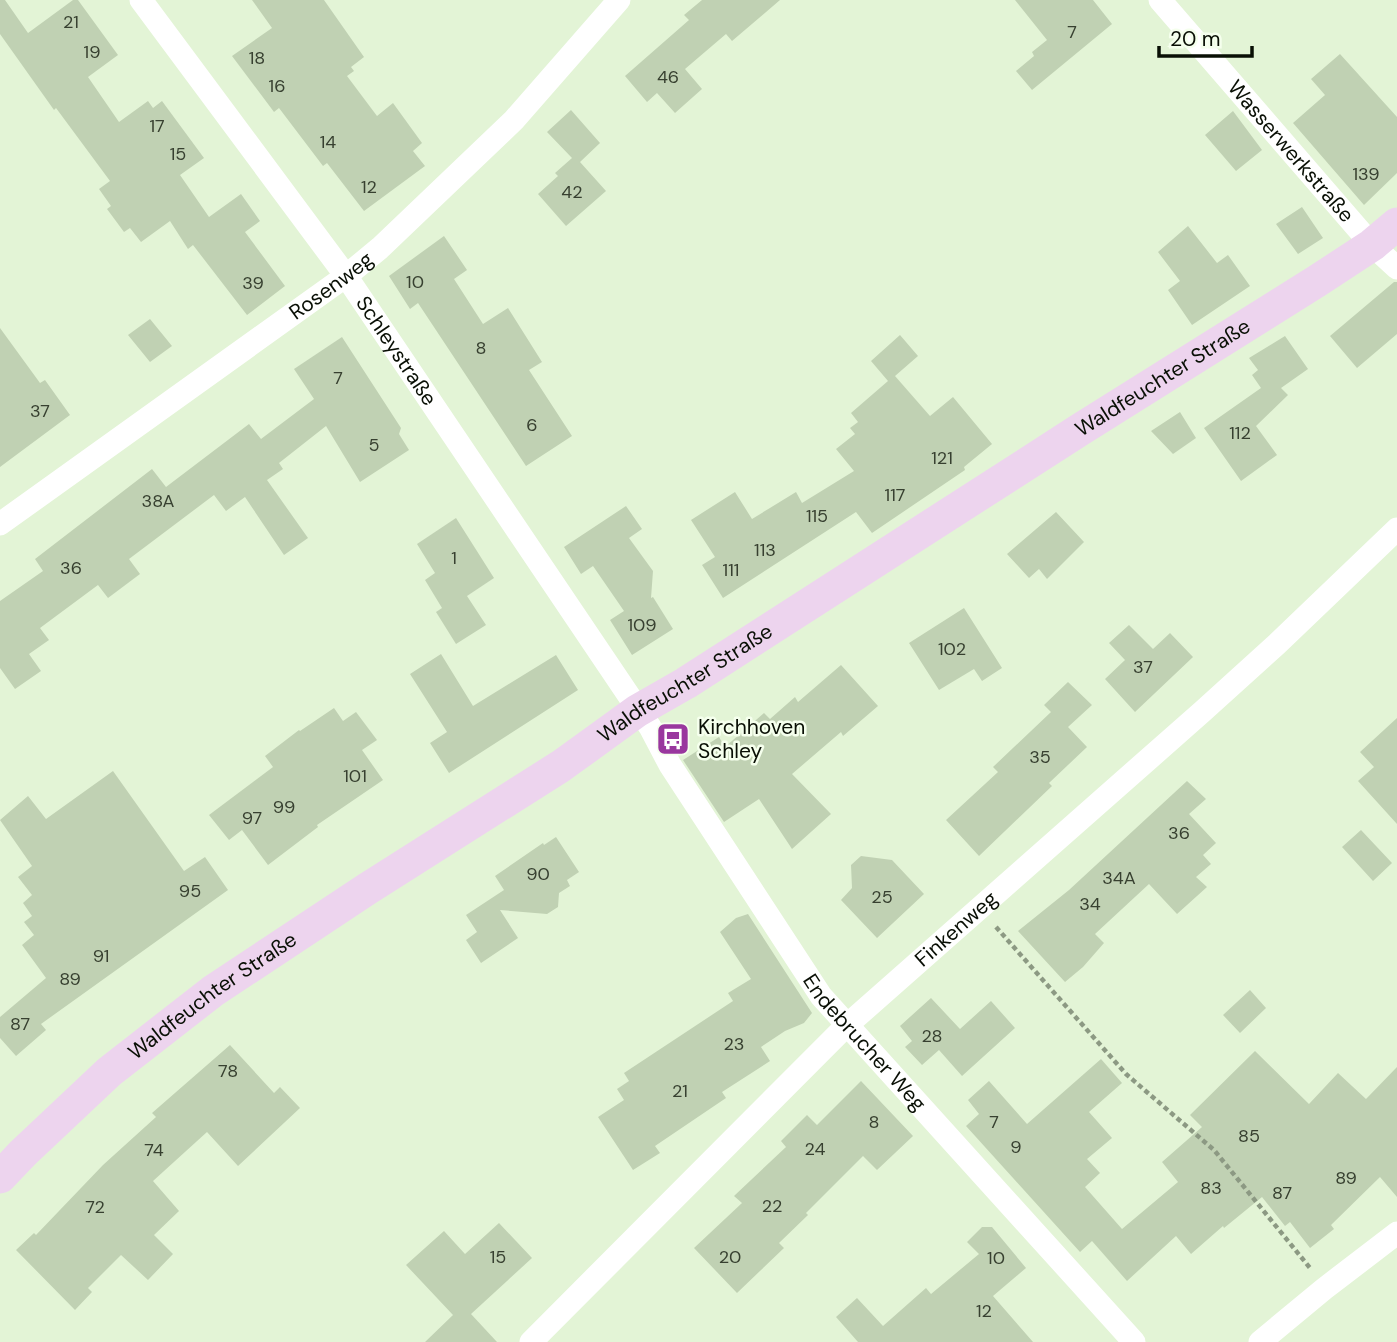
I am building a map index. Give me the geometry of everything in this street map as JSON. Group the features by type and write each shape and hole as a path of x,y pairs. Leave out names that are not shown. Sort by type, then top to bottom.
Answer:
{"street":[{"name":"Schleystraße","path":"141,0 346,276 637,711"},
{"name":"Rosenweg","path":"0,523 346,276 380,248 514,120 620,0"},
{"name":"Wasserwerkstraße","path":"1160,0 1385,234 1397,268"},
{"name":"Waldfeuchter Straße","path":"0,1177 109,1072 214,990 561,766 637,711 686,683 1385,234"},
{"name":"Finkenweg","path":"530,1342 846,1026 1277,644 1397,529"},
{"name":"Endebrucher Weg","path":"637,711 821,996 1134,1342"},
{"path":"1260,1342 1397,1233"}],"path":[{"path":"980,908 1126,1074 1214,1150 1305,1261 1324,1289"}],"building":[{"path":"0,0 5,0 28,33 73,0 78,0 118,55 88,77 119,122 148,101 153,108 162,101 204,158 180,175 209,217 241,194 260,221 245,232 285,286 247,315 193,245 188,249 170,221 141,242 130,228 124,232 107,209 111,206 99,189 110,181 56,108 54,110 0,34"},
{"path":"252,0 324,0 364,57 351,67 354,71 347,76 377,116 393,103 422,143 413,151 425,166 364,211 327,163 323,166 279,108 274,112 232,56 272,28"},
{"path":"702,0 780,0 732,41 726,34 685,69 702,89 675,113 657,93 647,102 625,76 689,20 684,15"},
{"path":"1015,0 1093,0 1112,24 1032,90 1016,71 1034,56 1032,52 1047,40"},
{"path":"1340,54 1397,117 1397,173 1364,205 1293,123 1325,95 1311,79"},
{"path":"571,110 600,143 580,162 606,191 566,226 538,194 558,176 555,173 572,158 547,132"},
{"path":"1233,111 1262,150 1236,171 1205,135"},
{"path":"1302,207 1323,238 1298,254 1276,224"},
{"path":"1188,226 1217,263 1228,255 1250,286 1192,325 1168,290 1180,281 1158,252"},
{"path":"444,236 467,270 454,279 483,324 508,308 542,362 529,370 572,436 526,466 418,303 410,309 389,276"},
{"path":"1397,282 1397,334 1357,368 1330,336"},
{"path":"150,319 172,346 150,362 128,335"},
{"path":"0,328 40,383 45,380 70,415 0,467"},
{"path":"900,335 918,356 895,376 930,416 953,397 992,444 964,467 965,470 872,533 856,512 723,598 702,565 715,557 691,520 735,492 752,519 796,492 802,503 854,471 836,449 855,434 850,428 858,422 851,413 888,381 871,361"},
{"path":"1285,336 1308,369 1281,388 1288,395 1256,426 1277,455 1241,481 1204,428 1261,388 1252,375 1258,370 1249,358"},
{"path":"342,337 401,428 399,434 409,450 360,482 326,426 279,463 283,469 267,480 308,538 284,555 245,497 226,511 214,495 129,559 140,574 108,598 98,585 40,628 49,640 29,654 41,671 15,689 0,668 0,601 43,571 35,559 152,469 166,487 249,424 261,439 314,399 294,369"},
{"path":"1180,412 1196,438 1173,454 1151,431"},
{"path":"626,506 642,529 629,538 653,571 651,598 653,597 673,629 632,655 610,620 624,611 593,566 581,574 564,547"},
{"path":"1056,512 1084,542 1047,579 1039,569 1029,578 1007,554"},
{"path":"456,518 494,578 467,596 486,625 456,644 436,612 442,608 425,580 435,573 417,544"},
{"path":"964,608 1002,668 982,681 974,669 939,690 909,643"},
{"path":"1129,625 1153,649 1170,633 1193,657 1135,712 1105,679 1125,660 1109,643"},
{"path":"441,654 473,706 556,655 578,690 449,773 430,743 447,732 410,674"},
{"path":"841,665 878,706 843,736 841,732 792,774 831,814 792,849 759,799 724,822 683,760 719,737 725,747 764,713 770,719 795,697 798,702"},
{"path":"1068,682 1092,705 1068,727 1087,747 1049,783 1052,786 979,856 946,820 998,772 993,767 1051,712 1044,705"},
{"path":"334,708 343,721 356,712 377,740 362,750 383,780 317,825 318,827 268,865 242,830 229,840 209,815 273,767 265,756"},
{"path":"1397,718 1397,824 1358,781 1374,767 1360,752"},
{"path":"113,771 184,871 205,857 228,890 41,1024 46,1030 16,1056 0,1038 0,1017 46,978 22,945 34,935 24,922 32,916 23,903 32,895 18,877 32,866 0,820 28,796 46,819"},
{"path":"1187,781 1206,799 1189,814 1216,843 1203,855 1211,864 1196,877 1207,887 1177,914 1149,884 1095,934 1104,943 1083,967 1065,982 1018,931 1069,890"},
{"path":"1361,830 1392,863 1373,881 1342,847"},
{"path":"556,837 579,872 567,880 570,886 559,893 558,907 547,914 500,910 518,938 481,963 466,940 477,932 466,915 504,890 495,876"},
{"path":"861,856 892,860 924,894 877,938 841,900 852,888 851,865"},
{"path":"748,914 812,1013 804,1023 785,1031 761,1047 770,1061 722,1092 726,1098 655,1146 660,1153 633,1170 598,1117 624,1100 617,1089 629,1081 624,1073 733,1001 728,993 751,979 720,932 736,918"},
{"path":"1250,990 1266,1008 1240,1033 1223,1015"},
{"path":"931,998 960,1029 991,1001 1015,1028 962,1076 939,1050 922,1065 905,1047 912,1041 900,1026"},
{"path":"230,1045 274,1093 280,1087 300,1108 238,1166 207,1132 153,1181 179,1211 154,1235 173,1254 148,1280 121,1255 88,1288 92,1292 75,1310 16,1250 34,1233 36,1235 103,1165 156,1117 152,1113"},
{"path":"1255,1051 1309,1104 1338,1073 1366,1099 1397,1067 1397,1197 1380,1177 1331,1225 1334,1229 1310,1248 1290,1222 1285,1226 1262,1197 1191,1254 1176,1236 1127,1281 1092,1241 1080,1252 966,1126 979,1114 968,1100 989,1081 1027,1124 1101,1059 1122,1083 1089,1112 1112,1138 1087,1159 1100,1173 1085,1187 1122,1229 1178,1182 1162,1162 1202,1127 1190,1115"},
{"path":"861,1081 913,1136 877,1170 863,1156 779,1243 784,1248 737,1293 694,1248 742,1203 734,1196 786,1147 781,1141 807,1115 817,1125"},
{"path":"499,1223 532,1258 471,1314 497,1342 425,1342 453,1315 406,1265 444,1231 465,1254"},
{"path":"982,1227 992,1227 1026,1268 993,1296 1033,1342 858,1342 836,1317 857,1298 883,1326 926,1288 931,1294 979,1254 967,1242"}],"place":[{"name":"Kirchhoven Schley","path":"673,739"}]}
